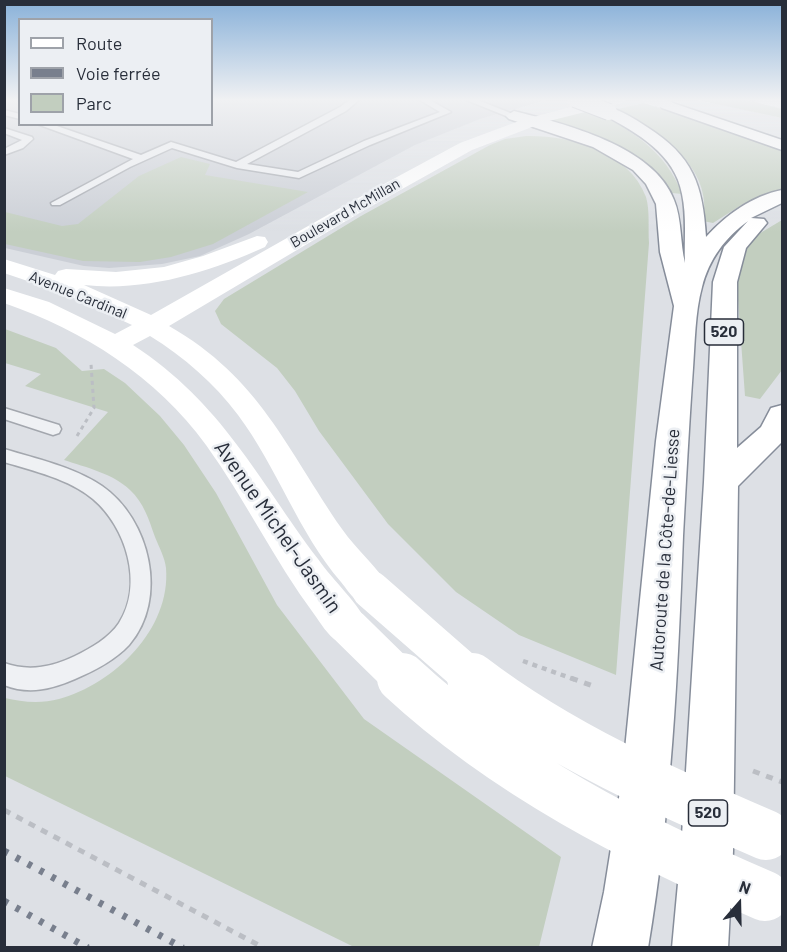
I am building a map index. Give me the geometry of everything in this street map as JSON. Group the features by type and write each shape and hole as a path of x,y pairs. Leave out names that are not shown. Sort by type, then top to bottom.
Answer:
{"main road":[{"name":"Boulevard McMillan","path":"125,331 296,223 439,143"},
{"name":"Boulevard McMillan","path":"125,331 436,162 475,143"},
{"path":"594,143 610,149 634,164 653,182 664,200 670,244 686,307"},
{"path":"659,143 682,167 692,194 697,268"},
{"name":"Autoroute de la Côte-de-Liesse","path":"620,948 644,810 653,715 671,448 686,307 697,268 721,232 752,208 783,196"},
{"name":"520","path":"700,948 707,851 722,482 726,272 731,255 742,238 762,220 783,210"},
{"path":"6,266 88,280 159,276 215,262 296,223"},
{"name":"Avenue Cardinal","path":"6,266 82,293 125,331"},
{"name":"Avenue Cardinal","path":"4,295 52,312 125,331"},
{"name":"Avenue Michel-Jasmin","path":"125,331 191,352 238,395 250,410 331,542 360,609 402,679 437,710 511,764 602,820 646,843 774,900"},
{"path":"722,482 773,433 783,415"},
{"name":"Avenue Michel-Jasmin","path":"360,609 449,659 518,710 626,772 774,838"}],"lane":[{"path":"4,152 23,143"},
{"path":"98,143 141,158"},
{"path":"237,165 277,143"},
{"path":"56,203 141,158 171,146 237,165 292,175 304,174 366,143"},
{"path":"4,413 53,429"},
{"path":"4,674 23,679 60,675 98,655 125,632 139,600 141,582 134,543 126,525 108,502 84,485 8,461"}],"path":[{"path":"514,657 593,686"},
{"path":"753,771 783,782"},
{"path":"4,810 264,948"}],"shaded area":[{"path":"5,143 419,143 249,234 200,256 162,264 109,268 84,266 5,248"}],"green space":[{"path":"580,143 612,157 626,168 638,181 646,197 649,243 616,675 519,635 456,592 388,524 319,431 295,391 277,368 221,324 215,311 224,299 361,216 490,145"},
{"path":"597,143 646,143 666,165 682,194 672,193 649,169"},
{"path":"669,143 768,143 782,148 782,190 743,204 713,223 703,221 704,201 700,184 680,153"},
{"path":"181,157 210,164 205,175 308,192 213,244 171,257 140,262 83,261 5,244 5,212 62,226 78,224 139,176"},
{"path":"782,220 782,370 760,399 745,396 736,272 744,252 757,235"},
{"path":"5,329 56,348 82,371 104,369 125,383 160,416 184,445 216,493 277,605 364,719 561,857 539,947 354,947 5,776 5,698 31,702 59,699 80,692 100,681 118,667 135,651 149,632 159,612 165,591 166,568 148,518 135,495 108,475 64,460 108,412 25,386 41,374 5,363"}],"railway":[{"path":"4,851 183,948"},
{"path":"4,901 88,948"}]}
